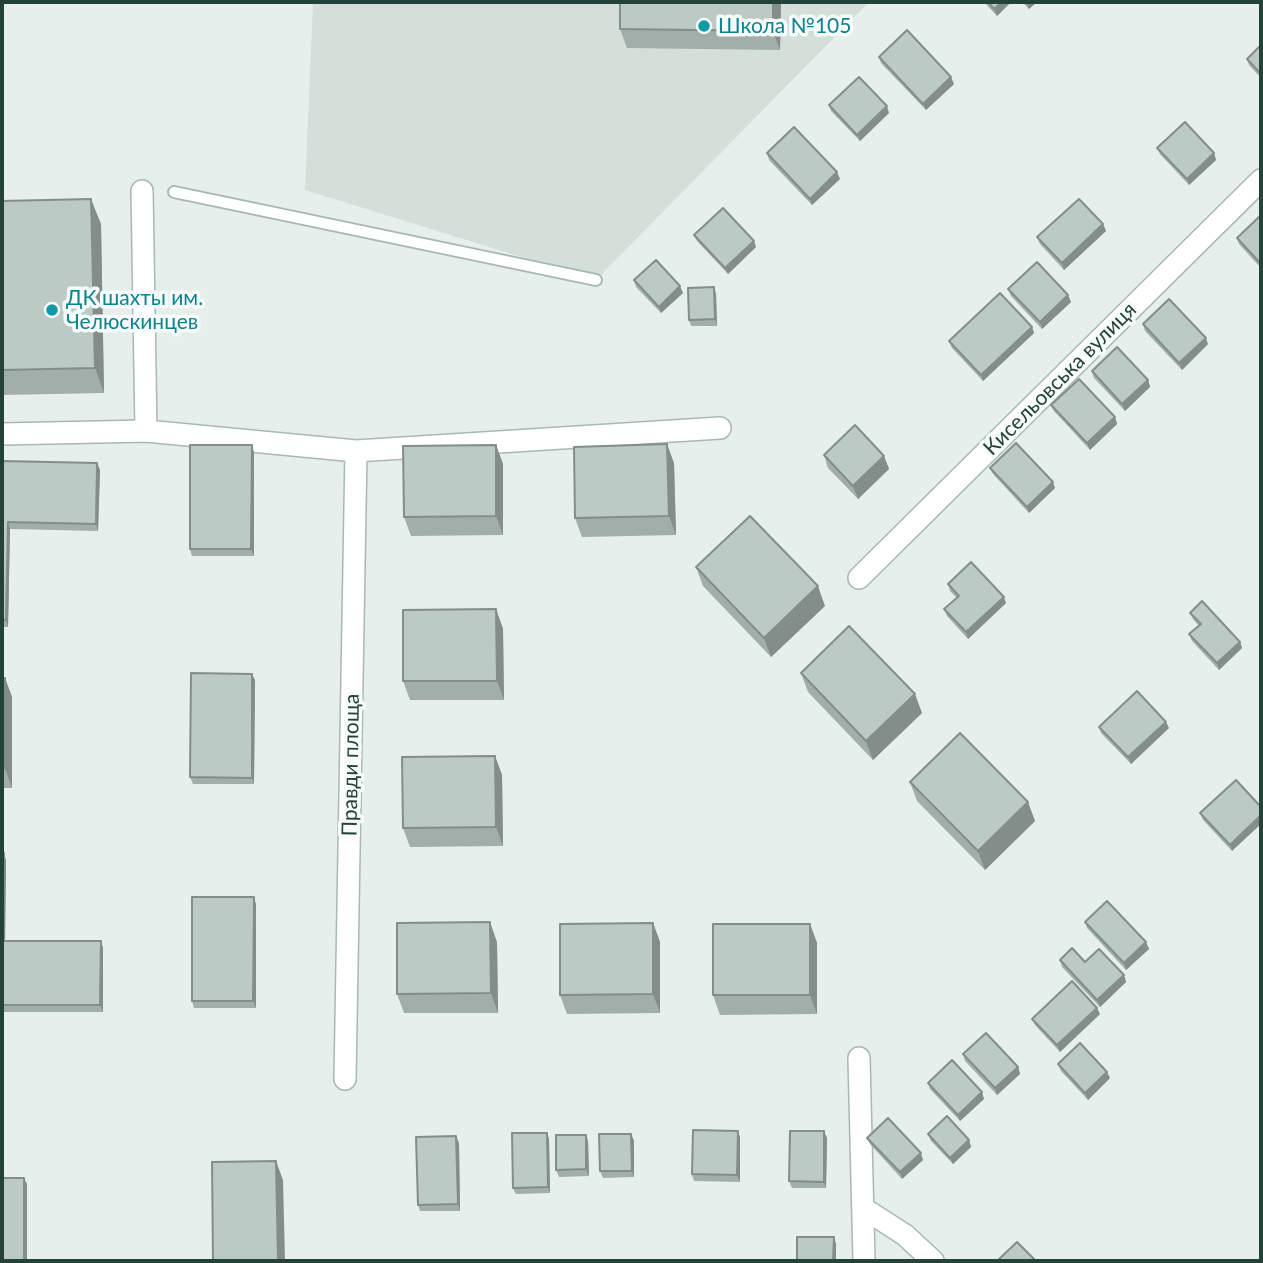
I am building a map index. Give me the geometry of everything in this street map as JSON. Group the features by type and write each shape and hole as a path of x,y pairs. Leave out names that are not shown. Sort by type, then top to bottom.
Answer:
{"street":[{"name":"Кисельовська вулиця","path":"859,578 1261,180"},
{"path":"142,191 146,432"},
{"path":"2,434 146,432 356,451 720,428"},
{"name":"Правди площа","path":"345,1079 356,451"},
{"path":"859,1058 864,1261"},
{"path":"863,1208 905,1235 933,1261"}],"lane":[{"path":"174,192 596,281"}],"shaded area":[{"path":"313,2 869,2 596,280 305,190"}],"building":[{"path":"620,2 773,2 773,31 620,29"},
{"path":"988,2 1002,2 994,9"},
{"path":"907,30 951,77 923,104 879,57"},
{"path":"1261,45 1261,74 1247,59"},
{"path":"859,77 887,106 857,135 829,105"},
{"path":"1185,122 1214,153 1187,179 1157,148"},
{"path":"794,127 837,172 810,199 767,153"},
{"name":"ДК шахты им. Челюскинцев","path":"91,199 95,368 2,370 2,201"},
{"path":"1079,199 1103,224 1062,263 1037,237"},
{"path":"723,208 754,241 725,268 694,235"},
{"path":"1261,215 1261,264 1237,238"},
{"path":"656,260 680,286 659,307 634,280"},
{"path":"1037,262 1068,295 1040,322 1008,289"},
{"path":"714,287 715,319 689,320 688,288"},
{"path":"1000,293 1032,327 981,375 949,341"},
{"path":"1169,299 1206,338 1179,363 1143,324"},
{"path":"1117,347 1148,380 1122,404 1092,371"},
{"path":"1079,379 1115,417 1087,443 1051,405"},
{"path":"855,425 884,456 853,486 824,455"},
{"path":"1016,443 1053,482 1027,507 990,468"},
{"path":"667,444 669,516 575,518 574,447"},
{"path":"190,445 252,445 251,549 190,549"},
{"path":"496,445 496,516 404,517 403,446"},
{"path":"2,461 97,463 96,524 8,522 6,620 2,620"},
{"path":"750,516 818,586 764,638 696,567"},
{"path":"971,562 1004,597 966,632 944,609 959,596 948,584"},
{"path":"1202,601 1240,642 1217,663 1189,634 1201,624 1190,613"},
{"path":"496,609 497,681 403,681 403,610"},
{"path":"849,626 915,694 866,741 801,673"},
{"path":"191,673 252,674 252,778 190,777"},
{"path":"2,678 5,678 5,768 2,768"},
{"path":"1137,691 1166,722 1128,757 1099,727"},
{"path":"960,733 1028,802 978,851 910,782"},
{"path":"495,756 496,827 403,828 402,757"},
{"path":"1236,780 1261,807 1261,815 1230,845 1200,813"},
{"path":"2,853 3,941 101,941 100,1005 2,1005"},
{"path":"192,897 254,897 253,1001 192,1001"},
{"path":"1107,901 1146,942 1124,963 1085,922"},
{"path":"490,922 491,993 397,994 397,923"},
{"path":"653,923 653,994 560,995 560,924"},
{"path":"713,924 810,924 810,995 713,995"},
{"path":"1072,948 1085,962 1099,949 1124,975 1097,1000 1060,960"},
{"path":"1072,981 1097,1008 1057,1045 1032,1019"},
{"path":"986,1033 1018,1067 995,1088 963,1054"},
{"path":"1080,1043 1107,1072 1085,1093 1058,1064"},
{"path":"952,1060 982,1092 958,1115 928,1083"},
{"path":"947,1116 969,1140 950,1158 928,1134"},
{"path":"888,1118 921,1153 900,1172 867,1138"},
{"path":"693,1130 738,1131 737,1175 692,1174"},
{"path":"790,1131 824,1131 824,1182 789,1181"},
{"path":"512,1133 547,1133 548,1187 513,1188"},
{"path":"599,1134 631,1134 632,1171 600,1171"},
{"path":"556,1135 586,1135 586,1169 556,1170"},
{"path":"456,1136 458,1204 418,1205 416,1137"},
{"path":"276,1161 278,1261 213,1261 212,1162"},
{"path":"2,1178 24,1178 24,1261 2,1261"},
{"path":"797,1237 834,1237 833,1261 797,1261"},
{"path":"1017,1242 1036,1261 997,1261"}],"place":[{"name":"Школа №105","path":"704,26"},
{"name":"ДК шахты им. Челюскинцев","path":"52,310"}]}
